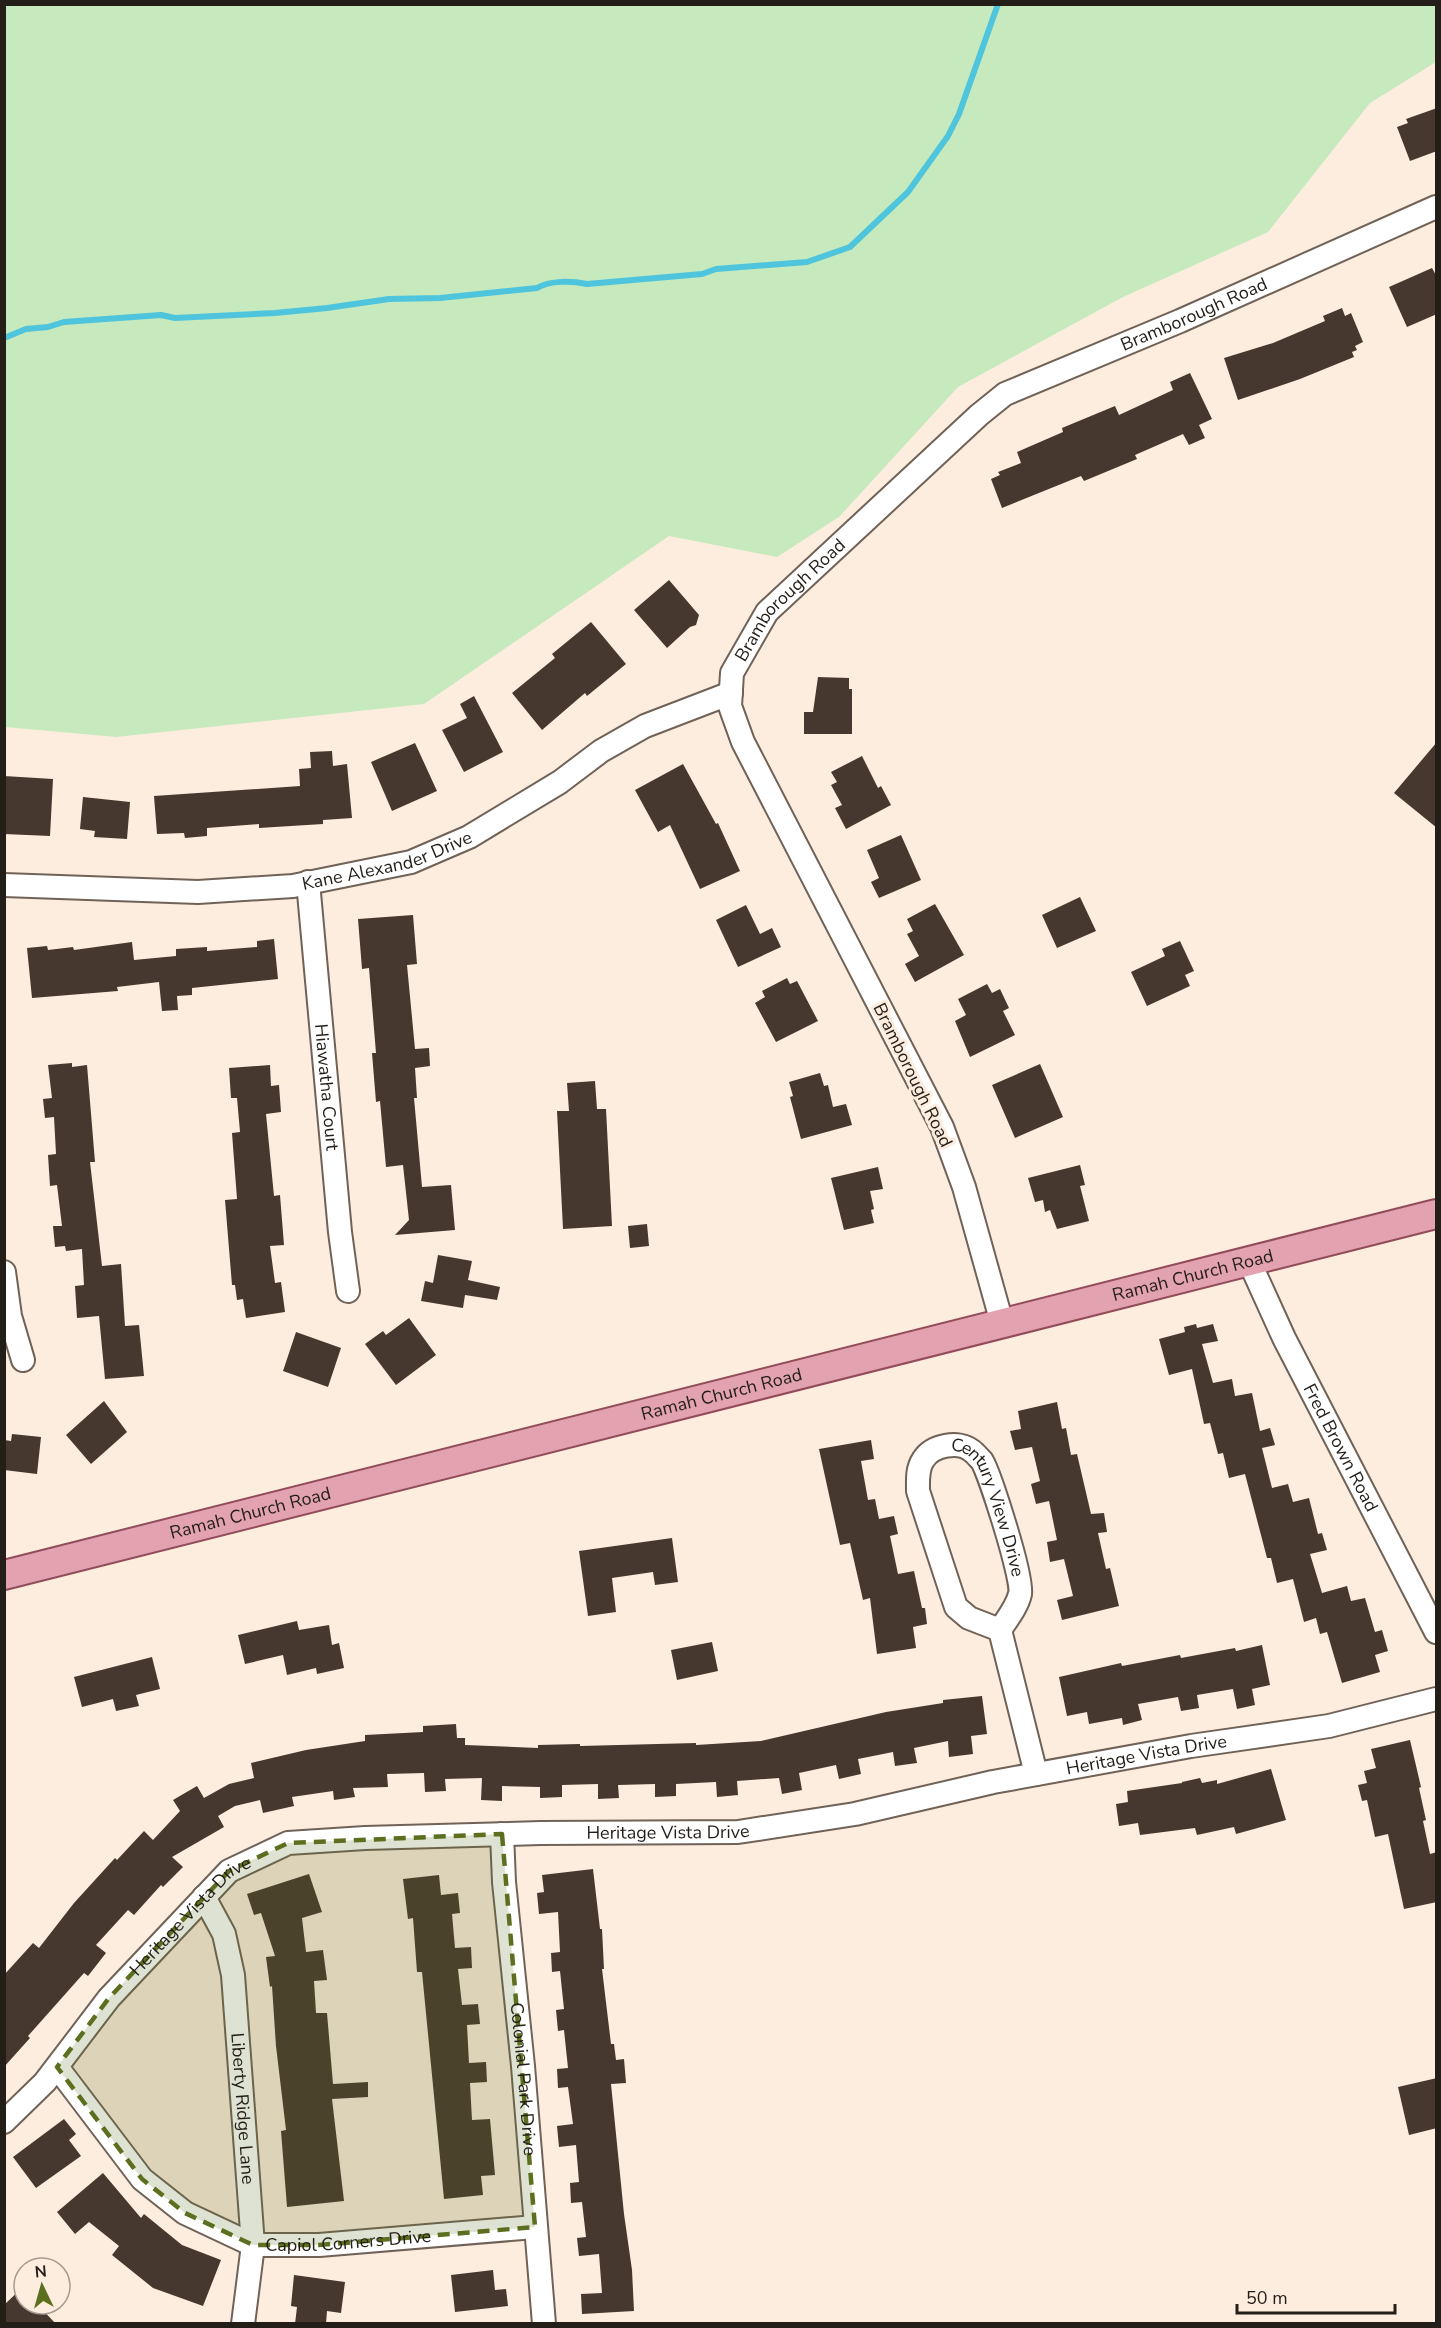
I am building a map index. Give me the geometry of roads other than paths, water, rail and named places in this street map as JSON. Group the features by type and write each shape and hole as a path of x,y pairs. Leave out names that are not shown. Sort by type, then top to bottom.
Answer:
{"main road":[{"name":"Ramah Church Road","path":"4,1575 1437,1214"}],"street":[{"name":"Bramborough Road","path":"1002,1323 964,1187 942,1127 743,742 730,706 732,673 767,612 979,415 1005,394 1190,316 1437,207"},
{"name":"Kane Alexander Drive","path":"4,885 198,892 293,886 411,861 469,837 560,782 601,751 645,726 731,693"},
{"name":"Hiawatha Court","path":"308,882 339,1220 348,1291"},
{"name":"Fred Brown Road","path":"1249,1261 1284,1338 1437,1632"},
{"path":"4,1272 10,1317 23,1360"},
{"name":"Century View Drive","path":"953,1444 970,1449 982,1462 1015,1558 1020,1580 1020,1593 1000,1630 969,1618 956,1607 918,1491 917,1476 921,1462 927,1455 939,1448 953,1444"},
{"path":"1000,1630 1036,1774"},
{"name":"Heritage Vista Drive","path":"4,2122 45,2082 109,1998 229,1871 288,1843 502,1834 738,1832 855,1814 1036,1774 1191,1746 1329,1726 1437,1699"},
{"name":"Colonial Park Drive","path":"502,1834 504,1882 523,2066 544,2324"},
{"name":"Liberty Ridge Lane","path":"204,1897 224,1934 233,1976 253,2245 243,2324"},
{"name":"Capiol Corners Drive","path":"57,2067 142,2179 185,2213 253,2245 319,2246 535,2227"}],"waterway":[{"path":"4,338 26,329 48,327 64,322 161,315 175,318 275,313 389,299 440,298 537,288 555,282 587,284 702,274 716,269 807,262 850,247 908,192 948,136 959,114 998,4"}]}
